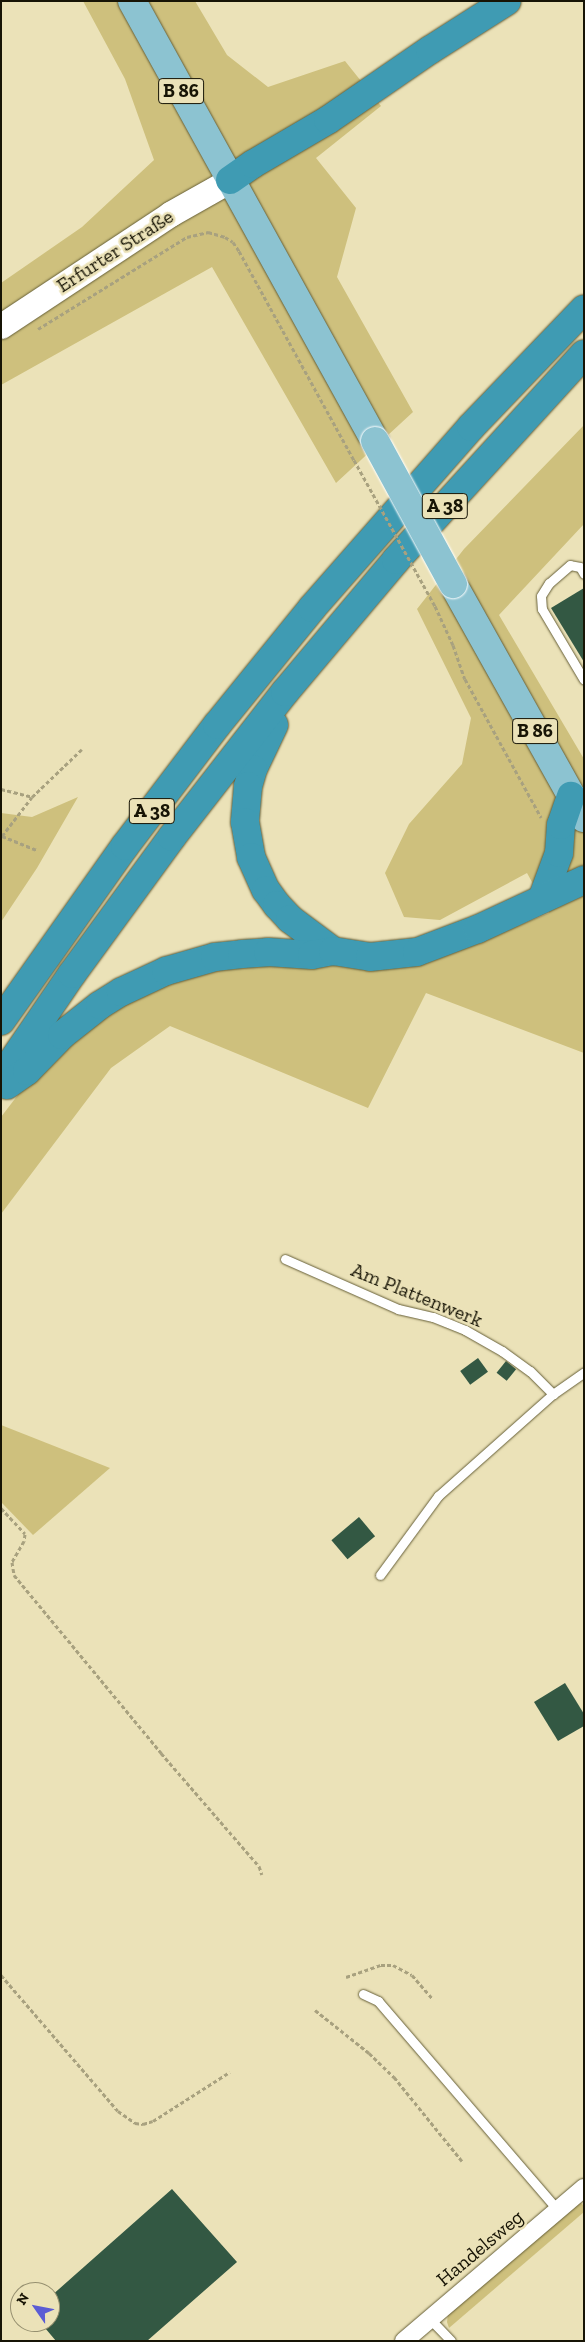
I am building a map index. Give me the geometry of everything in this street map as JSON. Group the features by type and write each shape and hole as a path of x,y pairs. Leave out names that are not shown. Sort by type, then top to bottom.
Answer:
{"highway":[{"path":"230,180 249,166 328,120 414,60 507,1"},
{"name":"A 38","path":"1,1021 125,846 217,725 306,616 471,427 584,309"},
{"name":"A 38","path":"1,1078 72,974 172,837 285,692 423,530 584,354"},
{"path":"285,692 270,734 260,751 248,786 245,822 247,840 258,874 277,905 290,919 333,951"},
{"path":"542,900 559,852 561,825 578,807"},
{"path":"1,1089 27,1071 80,1019 121,992 181,966 215,958 268,952 312,955 333,951 370,957 417,952 468,934 584,880"}],"main road":[{"name":"B 86","path":"132,1 578,807"},
{"name":"Erfurter Straße","path":"1,326 170,214 230,180"}],"street":[{"name":"Handelsweg","path":"404,2341 584,2188"}],"lane":[{"path":"584,574 580,567 570,564 549,583 541,596 542,609 584,680"},
{"name":"Am Plattenwerk","path":"285,1259 398,1308 433,1317 465,1330 516,1361 553,1394"},
{"path":"380,1575 438,1496 553,1394 584,1372"},
{"path":"363,1994 378,2001 558,2210"},
{"path":"430,2319 451,2341"}],"path":[{"path":"32,331 187,237 216,233 233,242 435,606 453,644 465,679 542,822"},
{"path":"38,850 2,836 32,797 82,749"},
{"path":"1,789 32,797"},
{"path":"1,1508 24,1534 24,1540 12,1562 14,1575 259,1866 262,1875"},
{"path":"346,1977 380,1965 393,1965 412,1975 433,1999"},
{"path":"1,1975 118,2111 134,2123 144,2124 153,2121 230,2072"},
{"path":"315,2010 369,2053 394,2077 462,2161"}],"shaded area":[{"path":"83,1 195,1 227,55 268,87 345,61 381,106 316,158 356,208 337,277 413,412 336,483 212,267 1,385 1,283 82,227 154,160 125,79"},
{"path":"584,425 584,524 499,615 584,759 584,1053 426,993 368,1108 170,1026 111,1068 1,1214 1,1117 37,1070 121,1000 223,964 447,955 549,913 527,873 440,920 404,917 385,873 409,824 462,764 471,718 417,609 464,549"},
{"path":"78,797 37,868 1,922 1,813 32,817"},
{"path":"1,1425 110,1468 33,1535 1,1502"},
{"path":"579,2201 584,2206 584,2212 449,2328 447,2322 448,2314"}],"building":[{"path":"584,588 584,662 551,608"},
{"path":"478,1358 488,1372 470,1385 460,1371"},
{"path":"506,1361 516,1369 507,1381 497,1373"},
{"path":"359,1517 375,1536 347,1559 331,1540"},
{"path":"565,1683 584,1714 584,1726 558,1741 534,1702"},
{"path":"172,2189 237,2262 147,2341 56,2341 48,2332 60,2332 60,2288"}]}
